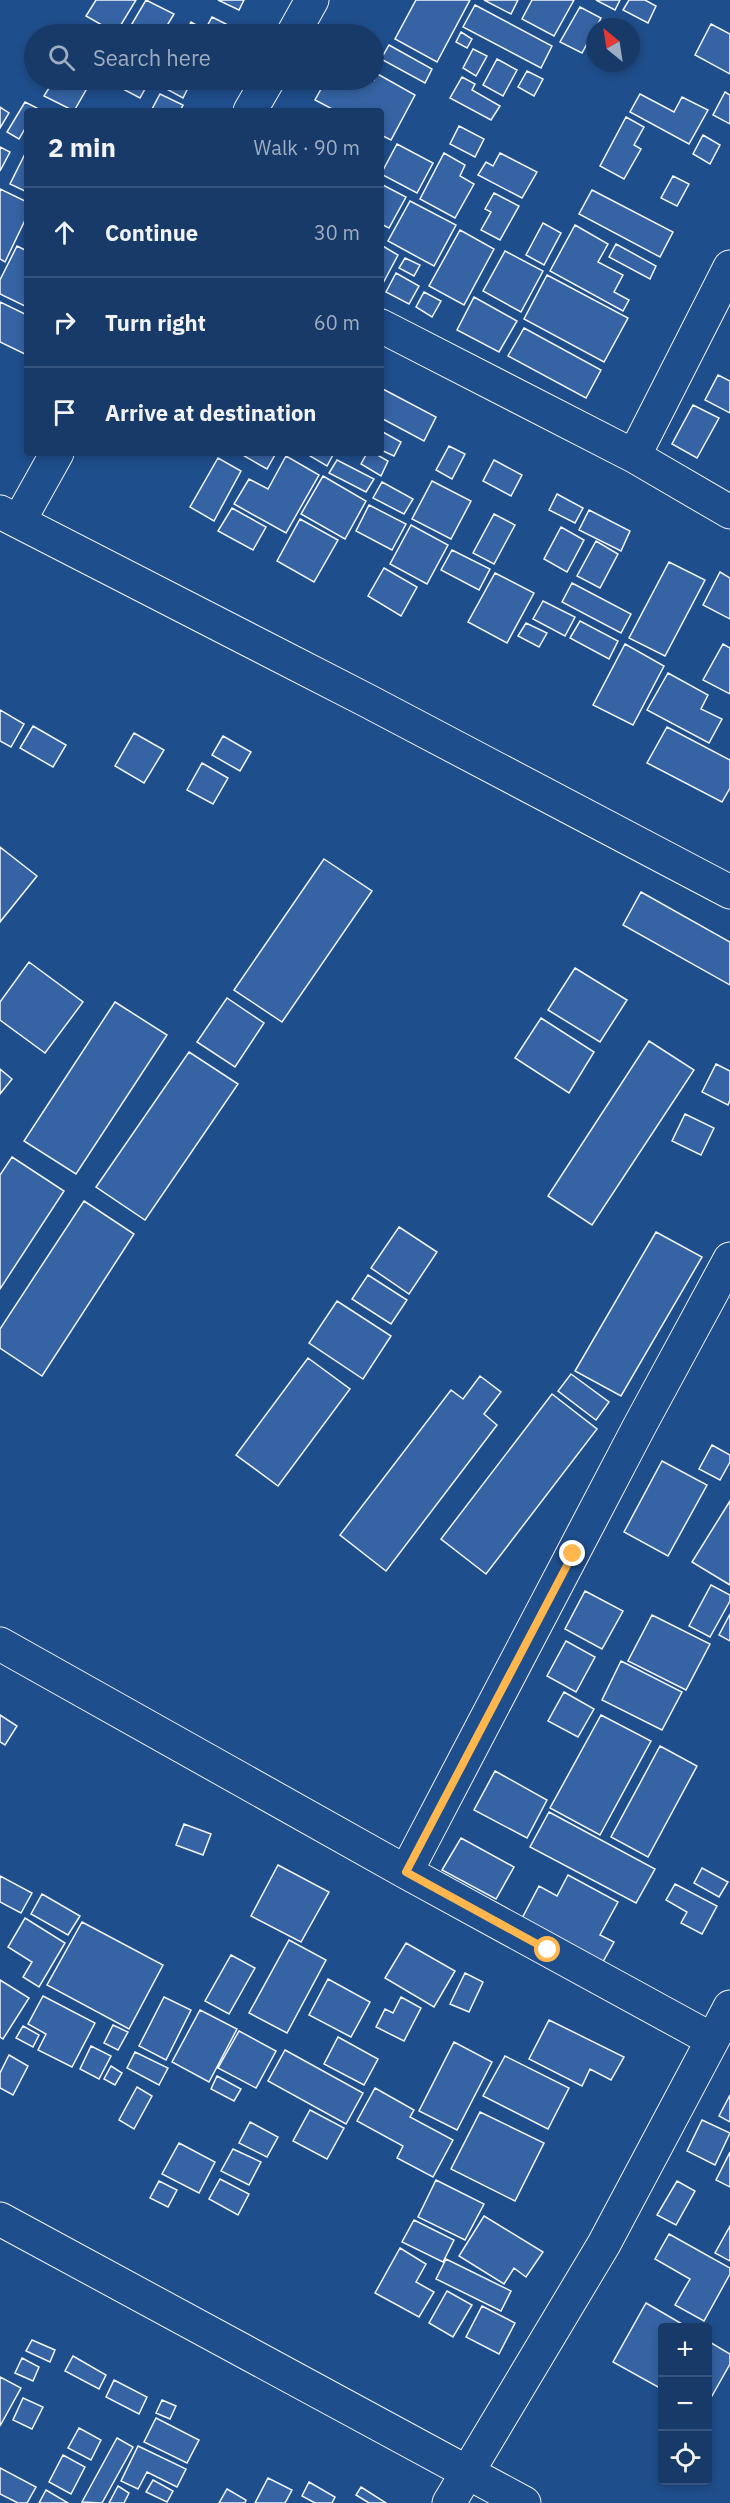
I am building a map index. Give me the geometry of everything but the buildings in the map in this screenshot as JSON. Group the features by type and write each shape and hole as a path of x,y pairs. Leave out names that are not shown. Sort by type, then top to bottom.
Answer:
{"street":[{"path":"299,24 312,0"},
{"path":"252,108 262,90"},
{"path":"634,456 730,267"},
{"path":"384,328 634,456 730,512"},
{"path":"55,456 9,516 730,892"},
{"path":"406,1872 639,1427 730,1259"},
{"path":"0,1644 406,1872 711,2039"},
{"path":"449,2503 604,2244 730,2007"},
{"path":"0,2219 524,2503"}],"route":[{"path":"548,1950 406,1872 573,1554"}]}
